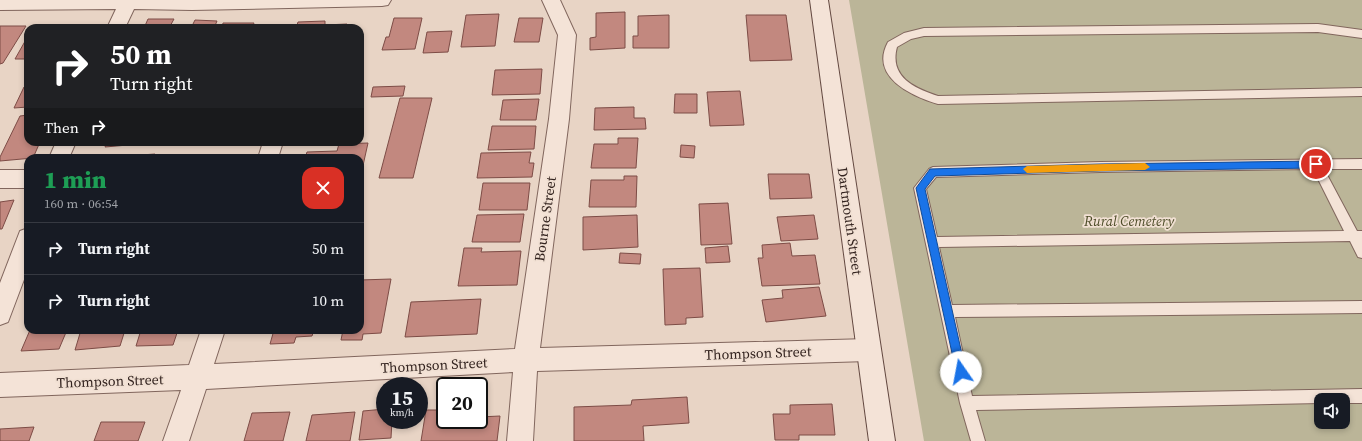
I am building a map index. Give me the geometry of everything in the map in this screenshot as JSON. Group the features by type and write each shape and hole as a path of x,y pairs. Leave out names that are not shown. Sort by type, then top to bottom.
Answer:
{"street":[{"path":"0,4 128,1 192,4 382,0"},
{"name":"Bourne Street","path":"520,441 526,360 559,119 567,35 551,0"},
{"name":"Dartmouth Street","path":"819,0 882,441"},
{"path":"118,24 128,1"},
{"path":"0,179 24,179"},
{"path":"0,314 24,249"},
{"path":"176,441 212,334"},
{"name":"Thompson Street","path":"0,385 198,377 526,360 868,350"}],"lane":[{"path":"1362,34 1318,28 924,32 908,36 892,45 889,58 893,71 903,83 919,93 938,100 1362,92"},
{"path":"1316,164 1358,236 1362,253"},
{"path":"978,441 967,403 920,188 933,172 1100,167 1362,164"},
{"path":"933,242 1358,236"},
{"path":"948,311 1362,307"},
{"path":"967,403 1362,396"}],"green space":[{"name":"Rural Cemetery","path":"849,0 1362,0 1362,441 924,441"}],"building":[{"path":"625,12 625,48 590,50 590,38 596,37 596,13"},
{"path":"499,14 495,46 461,47 466,15"},
{"path":"669,15 669,48 633,48 633,36 638,36 638,16"},
{"path":"746,15 786,15 792,60 750,61"},
{"path":"394,18 422,18 415,49 382,50 386,37 389,37"},
{"path":"519,18 543,18 539,42 514,42"},
{"path":"148,19 174,19 171,24 146,24"},
{"path":"195,20 217,21 216,24 193,24"},
{"path":"325,21 325,24 297,24 298,22"},
{"path":"223,23 254,23 254,24"},
{"path":"0,26 24,26 24,29 3,63 0,64"},
{"path":"452,31 448,52 423,53 427,32"},
{"path":"24,43 24,59 15,59"},
{"path":"542,69 540,94 492,95 495,70"},
{"path":"405,86 403,96 371,97 373,87"},
{"path":"24,87 24,107 14,108"},
{"path":"740,91 744,125 710,126 707,92"},
{"path":"675,94 697,94 697,113 674,113"},
{"path":"400,98 432,98 413,178 379,178"},
{"path":"539,99 536,120 500,120 503,100"},
{"path":"634,107 634,118 645,118 646,129 594,130 595,108"},
{"path":"20,116 24,116 24,146 38,146 35,154 24,154 24,159 0,161 0,157"},
{"path":"492,126 536,126 534,149 488,150"},
{"path":"618,138 638,138 636,168 591,168 594,144 618,144"},
{"path":"364,143 368,143 364,161 364,154 306,154 307,152 337,151 338,146 364,146"},
{"path":"681,145 695,146 694,158 680,157"},
{"path":"531,152 529,163 534,163 532,177 477,178 481,153"},
{"path":"768,174 809,174 812,198 770,199"},
{"path":"624,176 637,176 636,207 589,207 591,180 624,180"},
{"path":"483,183 530,183 527,210 479,210"},
{"path":"14,200 2,229 0,229 0,202"},
{"path":"728,203 732,244 701,245 699,204"},
{"path":"524,214 520,242 472,242 477,215"},
{"path":"637,215 638,247 583,250 583,217"},
{"path":"814,215 818,239 781,241 777,217"},
{"path":"790,243 792,256 815,255 820,284 762,286 758,258 763,258 762,245"},
{"path":"728,246 730,262 706,263 705,248"},
{"path":"464,248 482,248 481,252 521,251 517,285 458,286"},
{"path":"620,253 641,254 640,264 619,263"},
{"path":"700,268 703,317 686,318 686,324 665,325 663,269"},
{"path":"391,279 381,333 364,334 364,280"},
{"path":"819,287 826,316 766,322 762,300 783,298 782,290"},
{"path":"481,299 477,334 405,337 411,302"},
{"path":"28,334 65,334 59,349 21,351"},
{"path":"80,334 124,334 120,346 75,350"},
{"path":"140,334 177,334 173,345 136,346"},
{"path":"273,334 313,334 312,336 296,337 294,343 270,344"},
{"path":"342,334 363,334 362,340 341,340"},
{"path":"687,397 689,423 643,426 644,441 574,441 574,407 631,405 632,400"},
{"path":"832,404 835,435 799,435 799,440 775,440 773,414 790,414 790,405"},
{"path":"376,410 376,429 392,429 391,438 359,440 363,411"},
{"path":"428,410 436,410 436,429 488,429 488,417 500,416 497,441 421,441 423,429 428,429"},
{"path":"290,412 283,441 244,441 252,413"},
{"path":"355,412 350,441 306,441 312,415"},
{"path":"101,422 145,422 138,441 94,441"},
{"path":"34,427 29,441 0,441 0,429"}],"slow traffic":[{"path":"1027,169 1145,167"}],"route":[{"path":"961,372 920,188 933,172 1100,167 1316,164"}]}
